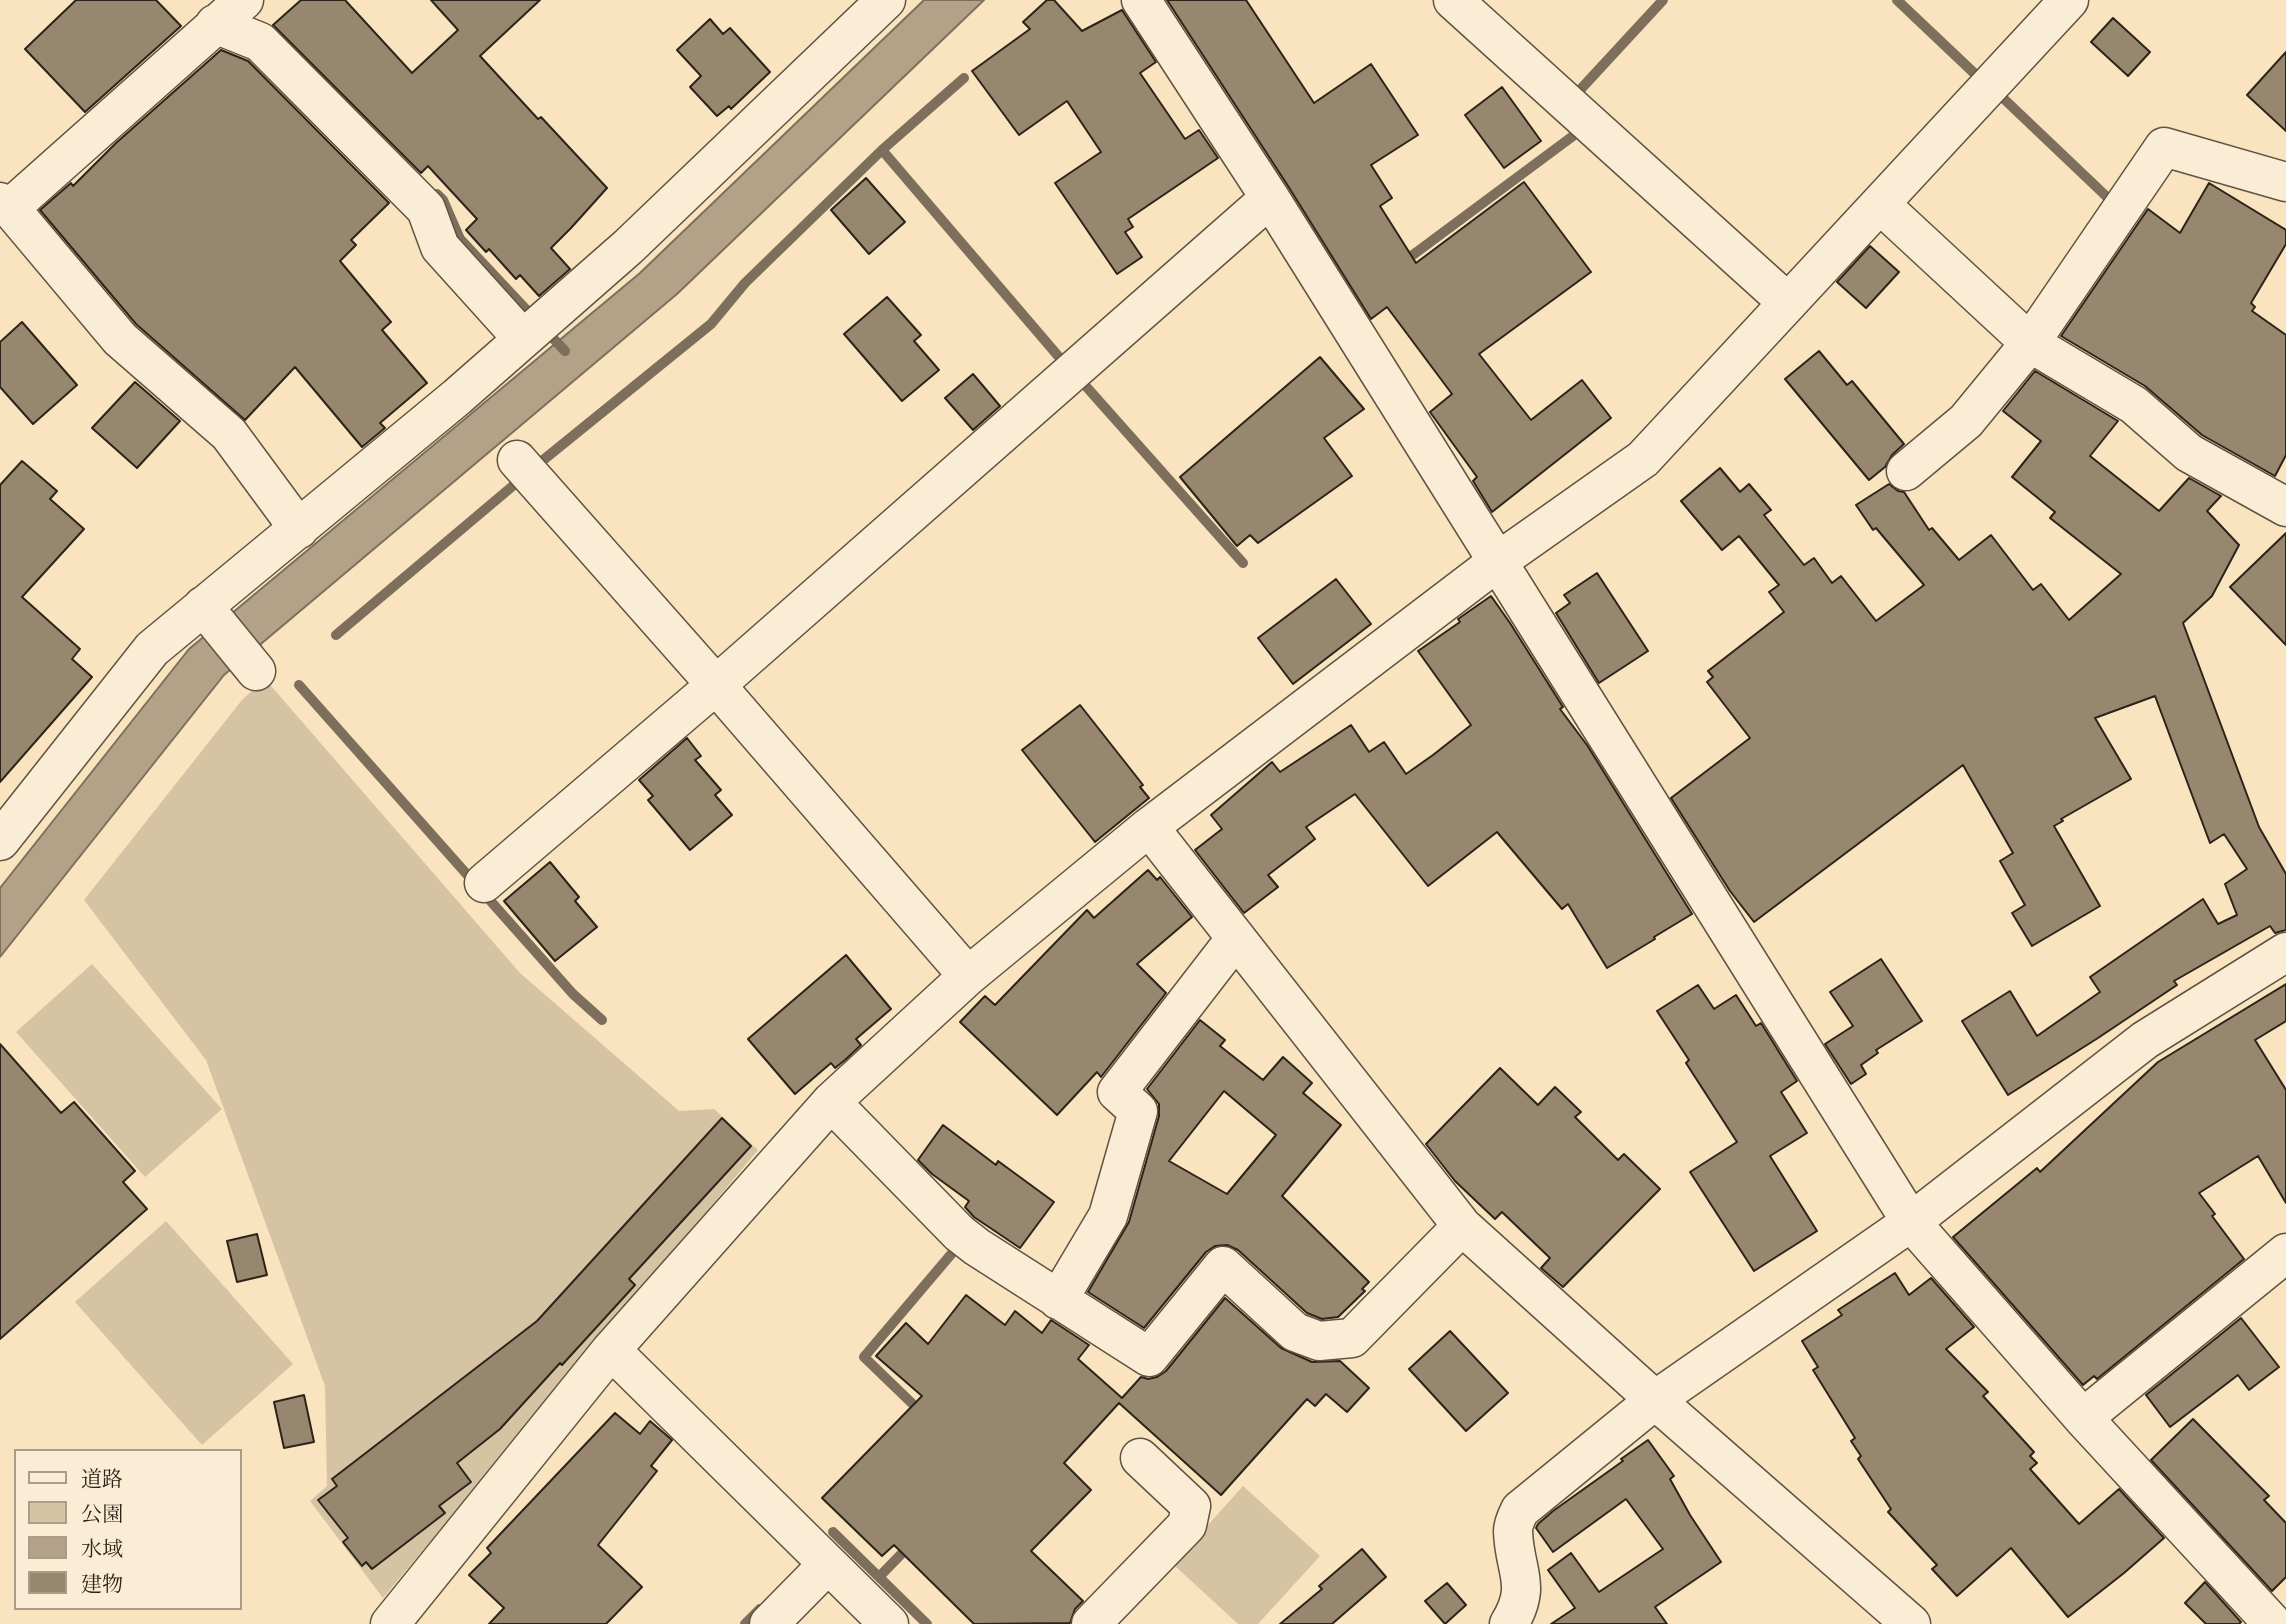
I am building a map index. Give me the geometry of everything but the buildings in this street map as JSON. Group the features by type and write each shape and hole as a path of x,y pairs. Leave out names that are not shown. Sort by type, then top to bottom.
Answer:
{"street":[{"path":"0,841 152,649 207,612 299,529 628,247 886,0"},
{"path":"1140,0 1270,198 1911,1222 2083,1418 2273,1624"},
{"path":"1453,0 1788,303"},
{"path":"390,1624 611,1350 831,1102 968,976 1149,827 1497,562 1643,459 2069,0"},
{"path":"299,529 229,434 120,339 5,205 229,12 426,209 440,247 533,330"},
{"path":"1906,471 1966,421 2029,343 2164,147 2286,181"},
{"path":"484,883 716,685 1270,198"},
{"path":"1880,204 2029,343 2134,405 2189,453 2286,507"},
{"path":"517,460 968,976"},
{"path":"207,612 251,665"},
{"path":"1149,827 1462,1226 1655,1400 1911,1624"},
{"path":"1058,1300 1108,1216 1138,1111 1117,1092 1236,938"},
{"path":"1545,1624 1516,1607 1513,1529 1520,1510 1655,1400 1911,1222 2145,1040 2286,952"},
{"path":"831,1102 959,1233 1149,1357 1223,1266 1295,1332 1319,1341 1352,1338 1462,1226"},
{"path":"2083,1418 2286,1253"},
{"path":"611,1350 889,1624"},
{"path":"1091,1624 1187,1525 1191,1506 1140,1458"},
{"path":"769,1624 828,1564"}],"green space":[{"path":"265,679 520,973 679,1111 714,1109 758,1150 383,1598 310,1501 327,1486 325,1386 206,1060 84,900 242,700"},
{"path":"92,964 222,1109 145,1177 16,1032"},
{"path":"166,1221 293,1364 202,1445 75,1302"},
{"path":"1243,1486 1320,1556 1258,1624 1238,1624 1173,1564"}],"water":[{"path":"924,0 984,0 677,294 224,675 0,957 0,888 189,649 640,273"}],"waterway":[{"path":"1579,91 1663,0"},
{"path":"1897,0 1974,73"},
{"path":"542,461 711,324 745,283 882,150 964,78"},
{"path":"2004,99 2107,197"},
{"path":"1402,263 1577,133"},
{"path":"882,150 1059,357"},
{"path":"437,194 443,200 460,239 565,351"},
{"path":"1083,383 1243,563"},
{"path":"336,635 521,479"},
{"path":"299,685 573,994 602,1020"},
{"path":"923,1414 864,1357 953,1252"},
{"path":"833,1532 927,1624"},
{"path":"879,1577 912,1543"},
{"path":"745,1624 760,1609"}]}
